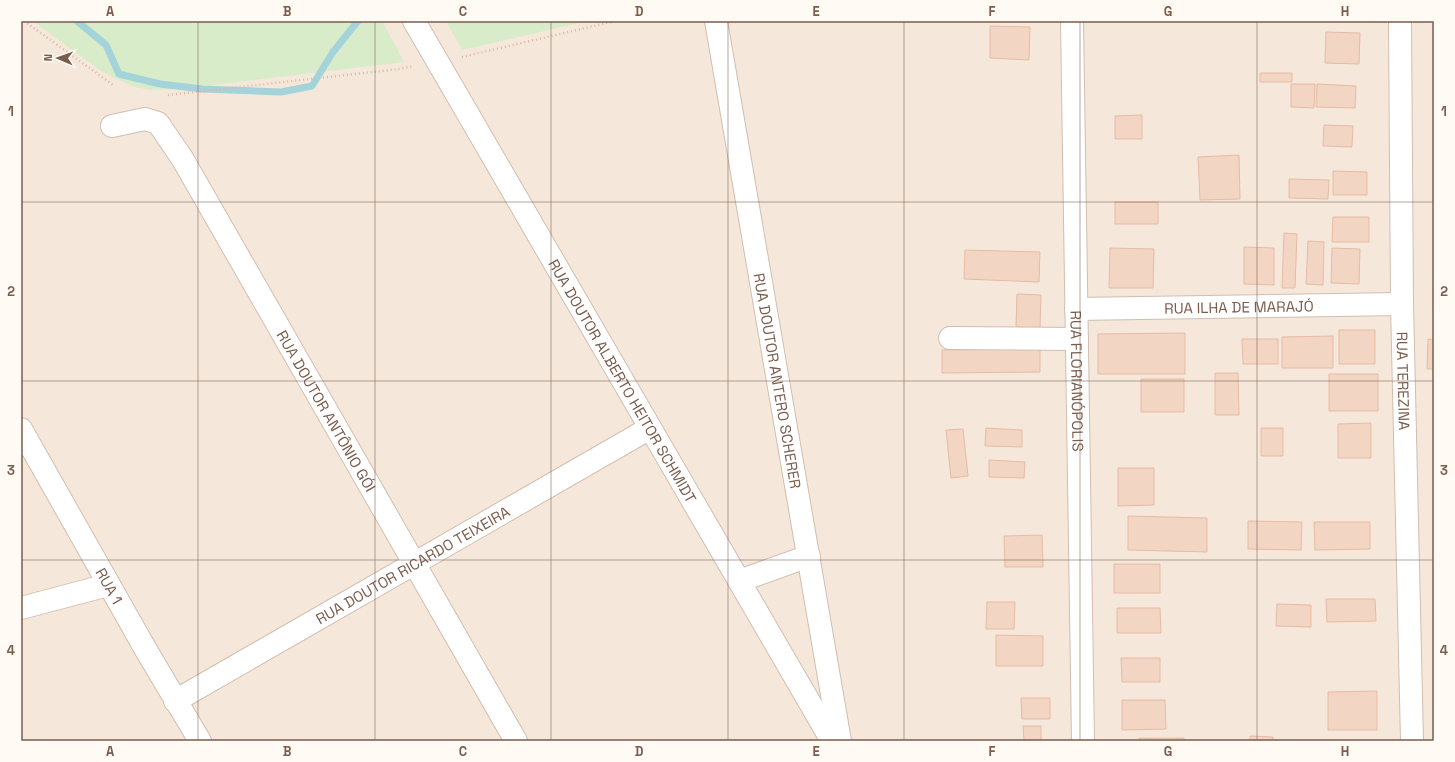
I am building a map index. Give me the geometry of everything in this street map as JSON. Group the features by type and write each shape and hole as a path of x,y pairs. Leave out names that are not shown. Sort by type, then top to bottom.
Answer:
{"street":[{"name":"RUA DOUTOR ALBERTO HEITOR SCHMIDT","path":"414,21 832,741"},
{"name":"RUA DOUTOR ANTERO SCHERER","path":"716,21 840,741"},
{"name":"RUA FLORIANÓPOLIS","path":"1072,21 1083,741"},
{"name":"RUA TEREZINA","path":"1400,21 1402,304 1412,741"},
{"name":"RUA DOUTOR ANTÔNIO GÓI","path":"112,126 145,119 158,123 182,158 516,741"},
{"name":"RUA ILHA DE MARAJÓ","path":"1076,309 1402,304"},
{"path":"950,338 1077,339"},
{"name":"RUA 1","path":"21,428 108,584 175,701 200,741"},
{"name":"RUA DOUTOR RICARDO TEIXEIRA","path":"175,701 650,428"},
{"path":"739,581 809,556"},
{"path":"21,608 108,584"}],"path":[{"path":"24,21 113,86"},
{"path":"460,57 615,21"},
{"path":"168,95 399,69 414,66"}],"shaded area":[{"path":"21,21 1434,21 1434,741 21,741"}],"green space":[{"path":"33,21 382,21 404,62 180,89 150,90 135,87 101,71"},
{"path":"446,21 588,21 462,50"}],"building":[{"path":"990,26 1030,27 1029,60 990,58"},
{"path":"1326,32 1360,33 1359,64 1325,63"},
{"path":"1260,73 1292,73 1292,82 1260,82"},
{"path":"1291,84 1315,84 1314,108 1291,107"},
{"path":"1317,84 1356,86 1355,108 1316,107"},
{"path":"1142,115 1142,139 1115,139 1115,116"},
{"path":"1324,125 1353,126 1352,147 1323,146"},
{"path":"1239,155 1240,199 1200,200 1198,157"},
{"path":"1333,171 1367,172 1367,195 1333,195"},
{"path":"1289,179 1329,180 1328,199 1289,198"},
{"path":"1115,202 1158,202 1158,224 1115,224"},
{"path":"1333,217 1369,217 1369,242 1332,242"},
{"path":"1284,233 1297,234 1295,288 1282,288"},
{"path":"1308,241 1324,242 1323,285 1306,284"},
{"path":"1244,247 1274,248 1274,285 1244,284"},
{"path":"1110,248 1154,249 1153,288 1109,288"},
{"path":"1332,248 1360,249 1359,284 1331,283"},
{"path":"965,250 1040,252 1039,282 964,279"},
{"path":"1434,286 1434,311 1433,311"},
{"path":"1017,294 1041,295 1040,328 1016,327"},
{"path":"1339,330 1375,330 1375,364 1339,364"},
{"path":"1185,333 1185,374 1098,374 1098,334"},
{"path":"1333,336 1333,368 1282,368 1282,337"},
{"path":"1242,339 1278,339 1278,364 1243,364"},
{"path":"1428,339 1434,340 1434,369 1427,369"},
{"path":"1040,349 1040,372 942,373 942,350"},
{"path":"1215,373 1238,373 1239,415 1215,415"},
{"path":"1329,374 1378,374 1378,411 1329,411"},
{"path":"1141,379 1184,379 1184,412 1141,412"},
{"path":"1371,423 1371,458 1338,458 1338,424"},
{"path":"986,428 1022,430 1022,447 985,446"},
{"path":"1261,428 1283,428 1283,456 1261,456"},
{"path":"963,429 968,476 951,478 946,430"},
{"path":"989,460 1025,462 1024,478 989,477"},
{"path":"1118,468 1154,468 1154,505 1118,506"},
{"path":"1128,516 1207,518 1207,552 1128,550"},
{"path":"1248,521 1302,522 1301,550 1248,549"},
{"path":"1314,522 1370,522 1370,549 1315,550"},
{"path":"1042,535 1043,567 1005,567 1004,536"},
{"path":"1114,564 1160,564 1160,593 1114,593"},
{"path":"1326,599 1375,599 1376,621 1327,622"},
{"path":"987,602 1015,602 1014,629 986,629"},
{"path":"1277,604 1311,605 1311,627 1276,626"},
{"path":"1117,608 1160,608 1161,633 1117,633"},
{"path":"996,635 1043,636 1043,666 996,666"},
{"path":"1121,658 1160,658 1160,682 1122,682"},
{"path":"1377,691 1377,730 1328,730 1328,692"},
{"path":"1021,698 1050,698 1050,719 1022,719"},
{"path":"1122,700 1165,700 1166,729 1122,730"},
{"path":"1023,726 1041,726 1041,741 1024,741"},
{"path":"1250,736 1273,737 1273,741 1250,741"},
{"path":"1139,738 1184,738 1184,741 1139,741"}],"waterway":[{"path":"77,21 106,45 119,74 160,84 202,89 281,92 312,86 333,52 358,21"}]}
